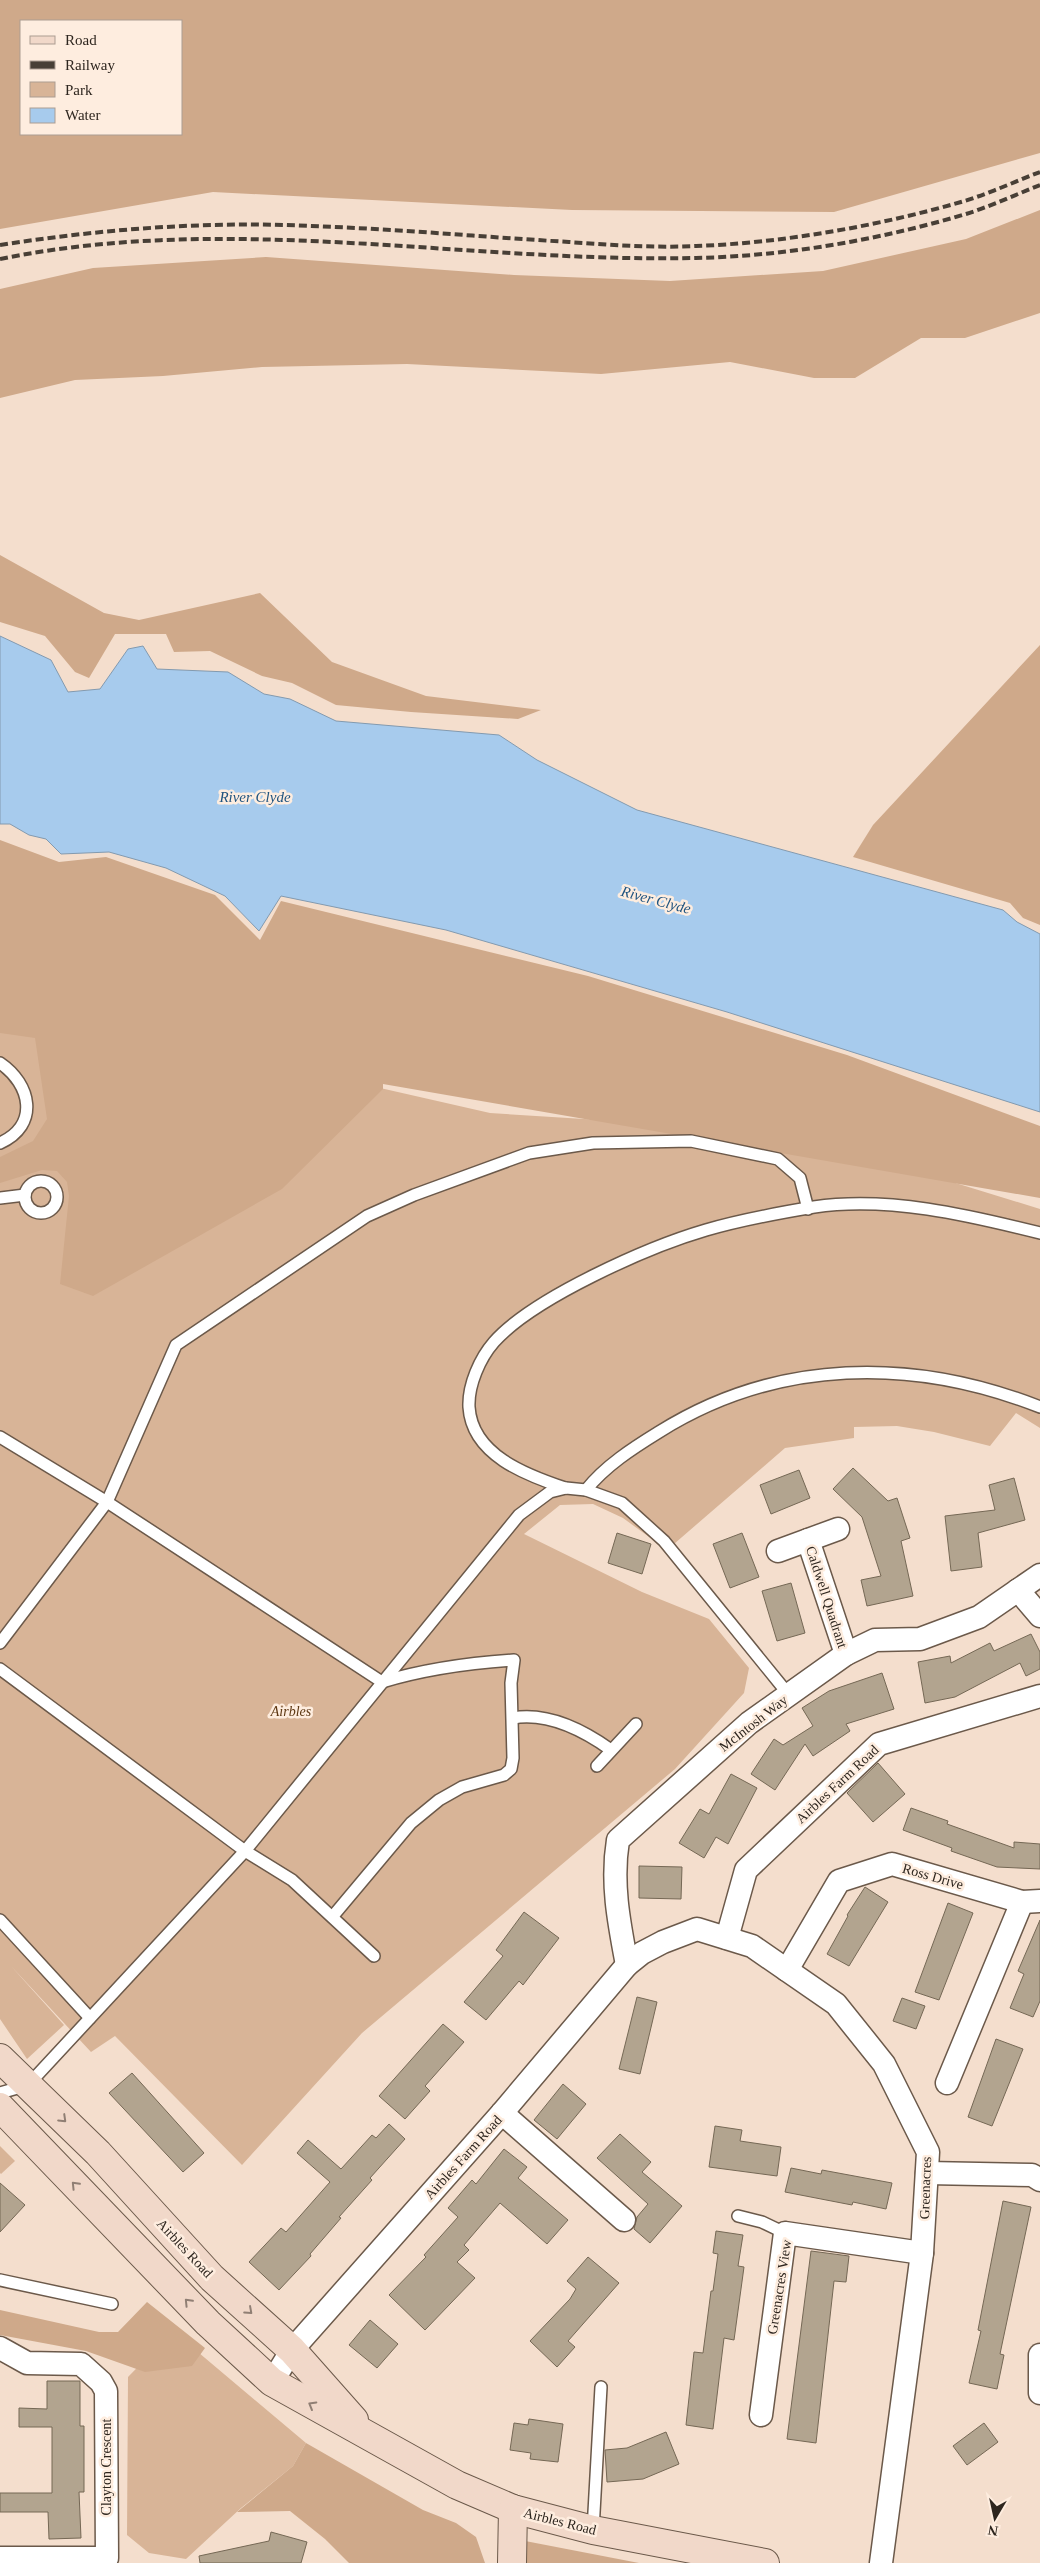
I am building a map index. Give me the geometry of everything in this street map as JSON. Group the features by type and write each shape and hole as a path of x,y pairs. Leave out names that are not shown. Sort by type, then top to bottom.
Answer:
{"main road":[{"name":"Airbles Road","path":"0,2058 98,2154 212,2278 292,2350 370,2438"},
{"name":"Airbles Road","path":"0,2107 208,2323 272,2382 457,2485 513,2509 593,2530 765,2563"},
{"path":"512,2563 513,2509"}],"street":[{"name":"Caldwell Quadrant","path":"778,1551 838,1530"},
{"name":"Caldwell Quadrant","path":"808,1540 846,1654"},
{"name":"McIntosh Way","path":"627,1965 614,1869 618,1840 749,1723 846,1654 875,1640 920,1639 979,1617 1040,1574"},
{"path":"1018,1590 1040,1616"},
{"name":"Airbles Farm Road","path":"727,1938 746,1870 879,1744 1040,1696"},
{"name":"Ross Drive","path":"787,1970 839,1881 892,1864 1031,1901"},
{"path":"947,2083 1031,1901"},
{"name":"Greenacres","path":"663,1942 698,1929 752,1946 836,2004 884,2064 928,2152 922,2253 881,2563"},
{"name":"Airbles Farm Road","path":"272,2382 292,2350 502,2113 627,1965 642,1953 663,1942"},
{"path":"502,2113 624,2220"},
{"path":"926,2173 1032,2175 1040,2180"},
{"name":"Greenacres View","path":"761,2415 786,2233 922,2253"},
{"name":"Clayton Crescent","path":"0,2348 27,2363 81,2364 101,2382 106,2391 107,2558 0,2558"},
{"path":"1040,2354 1040,2393"}],"lane":[{"path":"0,1062 18,1079 26,1092 27,1108 23,1125 10,1139 0,1143"},
{"path":"0,1643 106,1502 176,1346 368,1216 414,1195 529,1153 593,1143 691,1141 778,1159 800,1178 808,1208"},
{"path":"0,1198 25,1195"},
{"path":"789,1695 664,1541 622,1503 586,1490 566,1488 538,1479 510,1466 490,1450 477,1433 470,1417 469,1399 480,1363 493,1343 535,1308 660,1246 706,1230 808,1208 841,1205 889,1206 1000,1223 1040,1233"},
{"path":"586,1490 635,1447 685,1416 738,1392 775,1382 840,1373 901,1372 972,1384 1040,1407"},
{"path":"0,1437 106,1502 382,1682 410,1674 469,1663 514,1660 511,1683 513,1718 513,1758 511,1769 504,1776 462,1788 439,1800 411,1823 333,1916"},
{"path":"0,2093 28,2085 245,1851 519,1515 550,1492 566,1488"},
{"path":"0,1669 245,1851 292,1880 374,1956"},
{"path":"513,1718 524,1716 559,1723 580,1730 611,1750"},
{"path":"598,1766 636,1724"},
{"path":"0,1920 90,2018"},
{"path":"738,2216 762,2222 786,2233"},
{"path":"0,2280 112,2304"},
{"path":"593,2530 601,2387"}],"green space":[{"name":"Airbles","path":"0,1023 367,1085 490,1113 790,1132 1040,1209 1040,1428 1016,1413 990,1446 934,1432 897,1426 854,1427 854,1438 785,1448 667,1550 623,1518 593,1504 560,1505 524,1534 642,1592 709,1619 749,1668 744,1693 675,1769 362,2033 242,2165 115,2036 91,2052 11,1966 64,2025 27,2059 0,2019"},
{"path":"0,2146 15,2161 1,2174 0,2173"},
{"path":"173,2331 306,2443 293,2466 241,2508 186,2559 149,2553 127,2535 128,2377"}],"shaded area":[{"path":"0,0 1040,0 1040,153 834,212 572,210 213,192 0,229"},
{"path":"1040,210 1040,313 965,338 921,338 855,378 814,378 730,362 601,374 407,364 262,367 163,376 75,380 0,398 0,289 93,268 266,257 514,275 670,281 823,271 966,239"},
{"path":"0,555 104,613 139,620 260,593 332,662 426,696 541,710 518,719 336,705 292,683 262,676 210,651 174,652 166,634 115,634 89,678 75,672 45,636 0,622"},
{"path":"1040,645 1040,925 1023,918 1010,903 853,857 873,825"},
{"path":"0,840 59,862 106,857 215,895 260,940 281,901 588,976 847,1055 1040,1126 1040,1198 383,1084 383,1089 282,1189 93,1296 60,1284 69,1196 67,1182 57,1171 42,1170 0,1183 0,1157 33,1141 47,1119 35,1038 0,1033"},
{"path":"147,2302 205,2348 192,2366 145,2372 86,2351 0,2335 0,2310 99,2332 118,2332"},
{"path":"306,2443 423,2510 456,2523 476,2537 485,2563 349,2563 325,2539 290,2511 237,2512 293,2466"},
{"path":"520,2540 639,2563 520,2563"}],"water":[{"name":"River Clyde","path":"0,636 51,660 68,692 100,689 128,649 143,646 157,669 228,672 264,694 290,699 336,721 499,735 537,760 637,810 1003,910 1017,922 1040,934 1040,1112 727,1012 446,930 281,896 259,931 225,896 166,868 109,852 61,854 46,839 29,835 10,824 0,824"}],"building":[{"path":"853,1468 888,1501 897,1498 910,1538 901,1541 913,1596 867,1606 861,1580 881,1576 862,1517 833,1489"},
{"path":"799,1470 810,1498 771,1514 760,1485"},
{"path":"1014,1478 1025,1520 978,1533 982,1567 951,1571 945,1516 995,1510 989,1485"},
{"path":"617,1533 651,1544 642,1574 608,1563"},
{"path":"742,1533 759,1577 730,1588 713,1544"},
{"path":"791,1583 805,1633 777,1641 762,1591"},
{"path":"1031,1634 1040,1652 1040,1669 1026,1676 1020,1663 955,1697 925,1703 918,1662 950,1656 951,1663 990,1643 994,1651"},
{"path":"882,1673 894,1709 846,1724 850,1731 813,1756 805,1744 775,1790 751,1774 774,1739 783,1745 813,1726 802,1708 829,1691"},
{"path":"878,1763 905,1794 873,1822 847,1793"},
{"path":"731,1774 757,1788 728,1844 716,1837 704,1858 679,1843 700,1809 709,1814"},
{"path":"911,1808 948,1821 947,1824 1014,1848 1014,1842 1040,1844 1040,1869 997,1867 951,1851 952,1848 903,1830"},
{"path":"639,1866 682,1867 681,1899 639,1898"},
{"path":"865,1887 888,1902 849,1966 827,1954 847,1915"},
{"path":"948,1903 973,1913 939,2000 915,1992"},
{"path":"524,1912 559,1938 523,1985 519,1981 486,2020 464,2002 503,1956 496,1950"},
{"path":"1040,1920 1040,2001 1033,2017 1010,2008 1024,1974 1018,1971"},
{"path":"637,1997 657,2002 640,2074 619,2069"},
{"path":"902,1998 925,2006 916,2029 893,2021"},
{"path":"443,2024 464,2042 425,2086 430,2091 405,2119 379,2096"},
{"path":"996,2039 1023,2049 992,2126 968,2117"},
{"path":"132,2073 204,2153 183,2172 109,2093"},
{"path":"563,2084 586,2104 557,2139 534,2120"},
{"path":"389,2124 405,2139 370,2178 372,2180 339,2217 341,2218 310,2254 311,2256 279,2290 249,2262 281,2228 286,2232 330,2182 297,2153 308,2140 341,2169 372,2135 376,2138"},
{"path":"715,2126 742,2130 740,2141 781,2147 777,2176 709,2167"},
{"path":"620,2134 651,2162 642,2172 682,2206 650,2243 634,2229 637,2217 648,2204 597,2158"},
{"path":"504,2149 527,2167 518,2178 568,2220 547,2244 500,2203 464,2245 469,2250 457,2262 475,2278 425,2330 389,2295 426,2257 424,2255 458,2217 448,2208 472,2180 476,2184"},
{"path":"791,2168 821,2174 822,2170 892,2183 886,2209 853,2202 852,2205 785,2192"},
{"path":"0,2183 25,2205 0,2232"},
{"path":"1003,2201 1031,2207 1000,2354 1004,2355 997,2389 969,2383 981,2331 978,2330"},
{"path":"716,2231 743,2235 738,2266 744,2267 734,2340 724,2338 713,2429 686,2425 694,2352 703,2353 711,2291 713,2291 718,2254 713,2253"},
{"path":"811,2251 849,2256 846,2282 834,2281 816,2443 787,2439"},
{"path":"588,2257 619,2283 568,2341 575,2347 557,2367 530,2341 570,2299 576,2289 567,2281"},
{"path":"370,2320 398,2344 377,2368 349,2345"},
{"path":"47,2381 80,2381 80,2426 84,2426 84,2492 79,2492 81,2538 49,2539 48,2512 0,2512 0,2493 52,2493 52,2427 19,2427 19,2408 47,2409"},
{"path":"529,2419 563,2424 558,2462 530,2459 531,2453 510,2450 514,2423 528,2425"},
{"path":"984,2423 998,2442 967,2465 953,2446"},
{"path":"666,2432 679,2464 643,2479 607,2482 605,2450 627,2448"},
{"path":"271,2532 307,2542 301,2563 200,2563 199,2556 269,2541"}],"railway":[{"path":"0,245 116,231 233,225 343,227 632,246 680,247 729,244 830,232 897,219 971,199 1040,172"},
{"path":"0,259 86,246 173,240 260,239 609,258 730,257 798,250 900,232 966,214 1040,185"}]}
